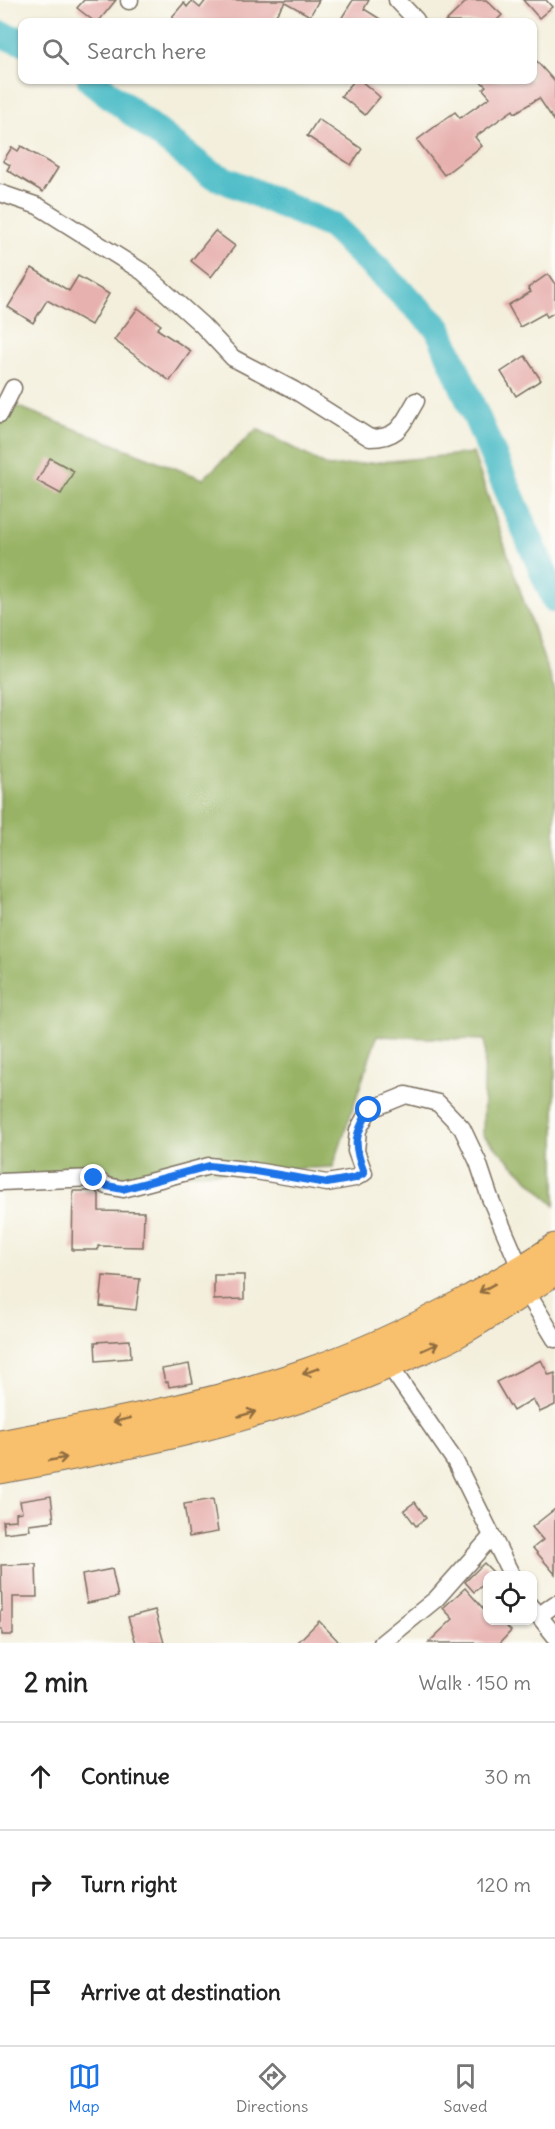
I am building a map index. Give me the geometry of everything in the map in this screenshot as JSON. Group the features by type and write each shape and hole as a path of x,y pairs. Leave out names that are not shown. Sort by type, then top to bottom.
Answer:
{"main road":[{"path":"0,1470 108,1450 211,1425 309,1397 389,1365 454,1335 523,1281 555,1247"},
{"path":"0,1444 102,1425 269,1384 308,1372 379,1344 437,1316 523,1281 555,1271"}],"street":[{"path":"398,0 414,18"},
{"path":"0,193 39,206 143,272 202,325 233,358 294,390 370,438 383,438 398,431 416,401"},
{"path":"0,414 13,388"},
{"path":"0,1182 94,1178 107,1186 123,1189 209,1166 327,1183 355,1178 364,1173 356,1151 358,1130 369,1110 406,1095 438,1103 462,1128 478,1162 523,1281 555,1339"},
{"path":"389,1365 455,1461 510,1571"},
{"path":"382,1643 436,1599 491,1537"},
{"path":"537,1611 555,1604"},
{"path":"537,1612 555,1636"}],"green space":[{"path":"6,402 203,479 257,429 329,467 473,453 555,692 555,1206 483,1135 485,1040 377,1036 333,1167 0,1182 0,418"}],"building":[{"path":"84,0 116,0 101,18 90,18 77,8"},
{"path":"206,0 319,0 310,16 285,2 274,18 172,17 184,3 187,7 192,1 200,8"},
{"path":"353,0 369,0 364,9 379,18 342,18"},
{"path":"468,0 486,0 502,15 499,18 449,18"},
{"path":"523,0 546,0 552,7 539,18"},
{"path":"537,62 555,82 555,122 539,98 515,113 513,110 475,137 482,146 444,175 417,140 455,112 460,118 490,97 483,89 486,86 484,84 537,84"},
{"path":"352,84 365,84 380,97 365,115 341,96"},
{"path":"318,119 362,149 351,165 307,136"},
{"path":"21,146 58,168 43,192 7,170 10,165 3,161 12,147 18,151"},
{"path":"215,231 235,246 211,277 191,261"},
{"path":"32,268 69,291 78,276 109,294 91,325 47,300 33,323 8,307"},
{"path":"548,274 555,284 555,312 547,317 545,313 520,327 508,305 531,292 528,288"},
{"path":"138,308 161,325 157,329 191,351 170,381 114,340"},
{"path":"525,356 541,380 516,396 501,372"},
{"path":"50,458 74,471 61,494 37,481"},
{"path":"73,1191 95,1191 99,1194 99,1211 144,1212 143,1247 98,1246 98,1250 72,1250"},
{"path":"214,1275 244,1275 244,1299 214,1300"},
{"path":"103,1276 140,1279 136,1310 100,1306"},
{"path":"130,1340 131,1358 96,1361 95,1342"},
{"path":"541,1360 549,1375 555,1373 555,1405 540,1412 533,1399 513,1411 496,1382"},
{"path":"189,1364 193,1383 169,1387 168,1382 165,1382 162,1369"},
{"path":"51,1496 54,1521 29,1524 30,1530 4,1533 3,1521 16,1520 16,1513 22,1512 20,1501"},
{"path":"213,1499 218,1532 189,1537 184,1504"},
{"path":"415,1502 426,1518 416,1526 404,1510"},
{"path":"555,1509 555,1574 533,1548 543,1540 532,1527"},
{"path":"484,1563 492,1571 483,1571 483,1585 474,1592 465,1582"},
{"path":"36,1564 37,1597 13,1597 13,1635 2,1635 2,1629 0,1629 1,1565"},
{"path":"112,1569 118,1597 87,1603 82,1575"},
{"path":"465,1588 483,1608 483,1625 505,1625 511,1631 500,1643 428,1643 453,1619 443,1608"},
{"path":"155,1610 164,1643 136,1643 128,1617"},
{"path":"319,1621 340,1643 297,1643"}],"waterway":[{"path":"0,35 18,40"},
{"path":"96,84 209,173 332,226 438,328 555,599"}],"route":[{"path":"94,1178 107,1186 123,1189 209,1166 327,1183 355,1178 364,1173 356,1151 358,1130 369,1110"}]}
